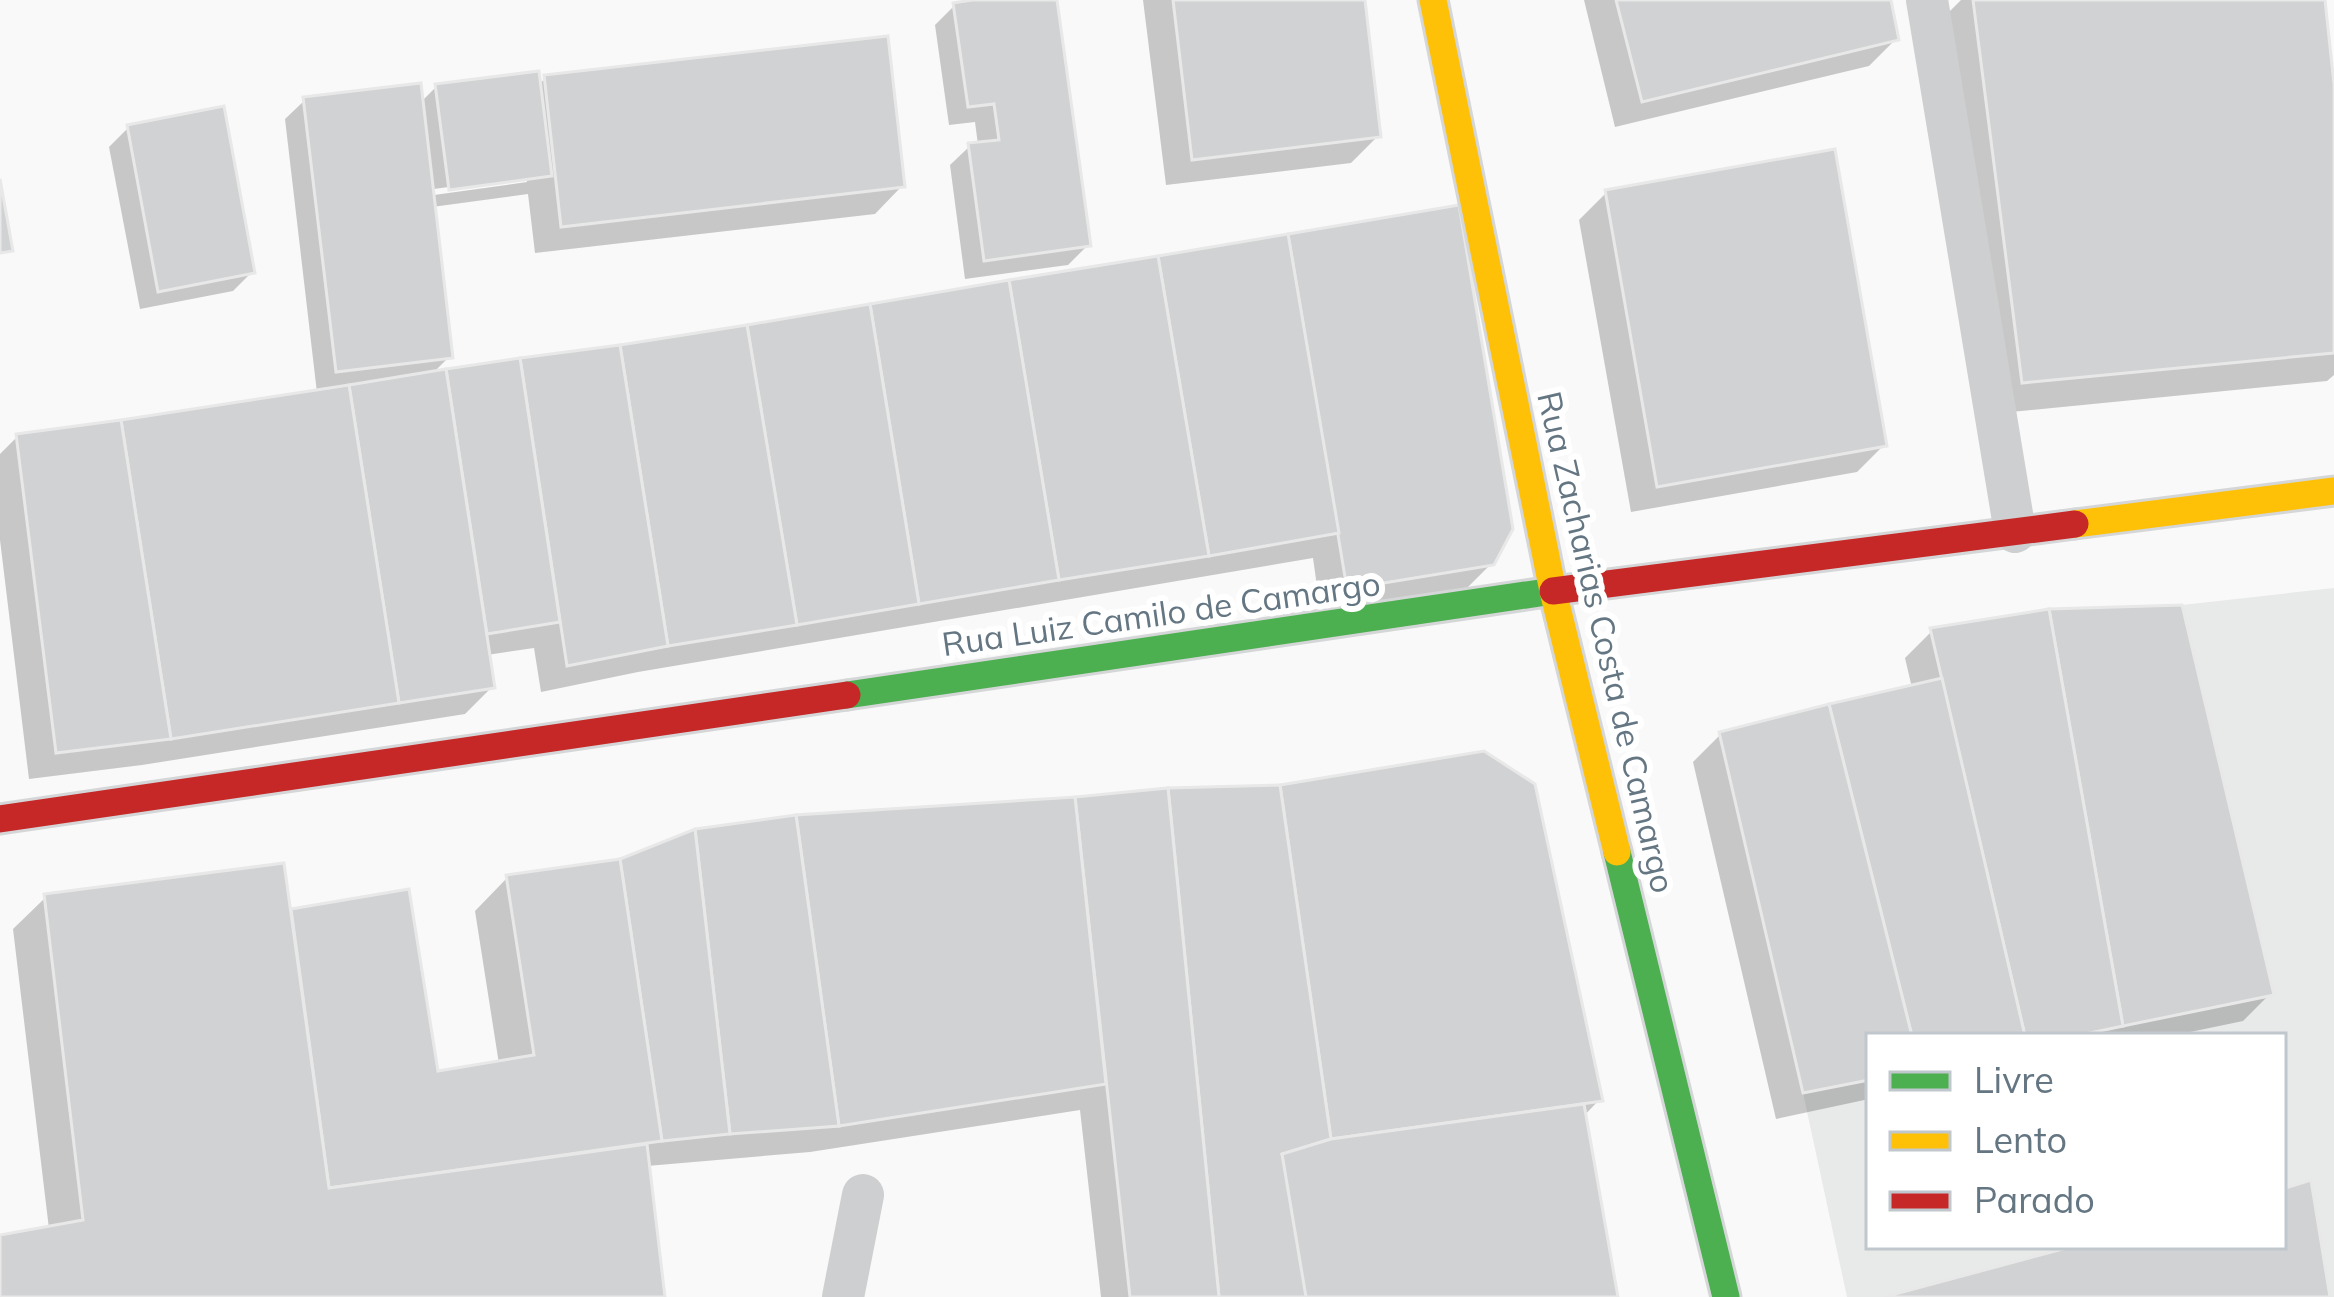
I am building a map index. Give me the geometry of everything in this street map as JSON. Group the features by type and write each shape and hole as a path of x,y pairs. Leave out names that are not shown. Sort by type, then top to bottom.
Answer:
{"main road":[{"name":"Rua Zacharias Costa de Camargo","path":"1433,0 1553,592 1726,1297"},
{"name":"Rua Luiz Camilo de Camargo","path":"0,819 1553,592 2334,491"}],"lane":[{"path":"1927,0 2015,532"},
{"path":"843,1297 863,1195"}],"shaded area":[{"path":"2334,588 2334,1297 2330,1297 2311,1181 2286,1188 2286,1033 2090,1033 2273,995 2182,605"},
{"path":"1866,1081 1866,1249 2063,1249 1884,1297 1847,1297 1803,1093"}],"building":[{"path":"1057,0 1091,246 984,261 968,143 999,140 994,104 968,107 953,3"},
{"path":"1173,0 1365,0 1381,137 1192,160"},
{"path":"1616,0 1891,0 1899,40 1642,102"},
{"path":"1973,0 2325,0 2334,84 2334,353 2022,383"},
{"path":"888,36 905,187 561,227 544,75"},
{"path":"539,71 552,176 449,190 435,84"},
{"path":"421,83 453,358 336,372 303,97"},
{"path":"224,106 255,273 158,292 127,125"},
{"path":"1835,149 1887,446 1657,487 1605,190"},
{"path":"0,179 13,251 0,253"},
{"path":"1459,205 1513,529 1494,565 1347,589 1288,234"},
{"path":"1288,234 1339,533 1209,556 1158,256"},
{"path":"1158,256 1209,556 1059,580 1009,280"},
{"path":"1009,280 1059,580 919,604 870,304"},
{"path":"870,304 919,604 797,625 747,325"},
{"path":"747,325 797,625 668,646 620,345"},
{"path":"620,345 668,646 567,666 520,358"},
{"path":"520,358 560,622 487,634 446,369"},
{"path":"446,369 495,688 399,703 349,385"},
{"path":"349,385 399,703 171,739 121,420"},
{"path":"121,420 171,739 56,753 16,434"},
{"path":"2182,605 2274,995 2123,1026 2049,609"},
{"path":"2049,609 2123,1026 2090,1033 2024,1033 1930,628"},
{"path":"1942,678 2024,1033 1911,1033 1829,704"},
{"path":"1829,704 1911,1033 1866,1033 1866,1081 1803,1093 1719,732"},
{"path":"1484,751 1535,784 1603,1101 1331,1139 1280,785"},
{"path":"1280,785 1331,1139 1282,1154 1316,1297 1219,1297 1168,788"},
{"path":"1168,788 1219,1297 1130,1297 1075,797"},
{"path":"1075,797 1106,1084 839,1126 796,815"},
{"path":"796,815 839,1126 730,1134 695,829"},
{"path":"695,829 730,1134 662,1141 620,859"},
{"path":"620,859 662,1141 329,1188 291,909 409,889 438,1071 534,1055 506,875"},
{"path":"284,863 329,1188 647,1144 665,1297 0,1297 0,1235 83,1220 44,894"},
{"path":"1584,1104 1618,1297 1306,1297 1282,1154 1331,1139"},
{"path":"2311,1180 2330,1297 1884,1297 2063,1249 2286,1249 2286,1188"}],"traffic: fast":[{"path":"847,695 1553,591"},
{"path":"1617,852 1726,1297"}],"traffic: slow":[{"path":"1433,0 1553,591 1617,852"},
{"path":"2075,524 2334,491"}],"traffic: jam":[{"path":"1553,591 2075,524"},
{"path":"0,819 847,695"}]}
